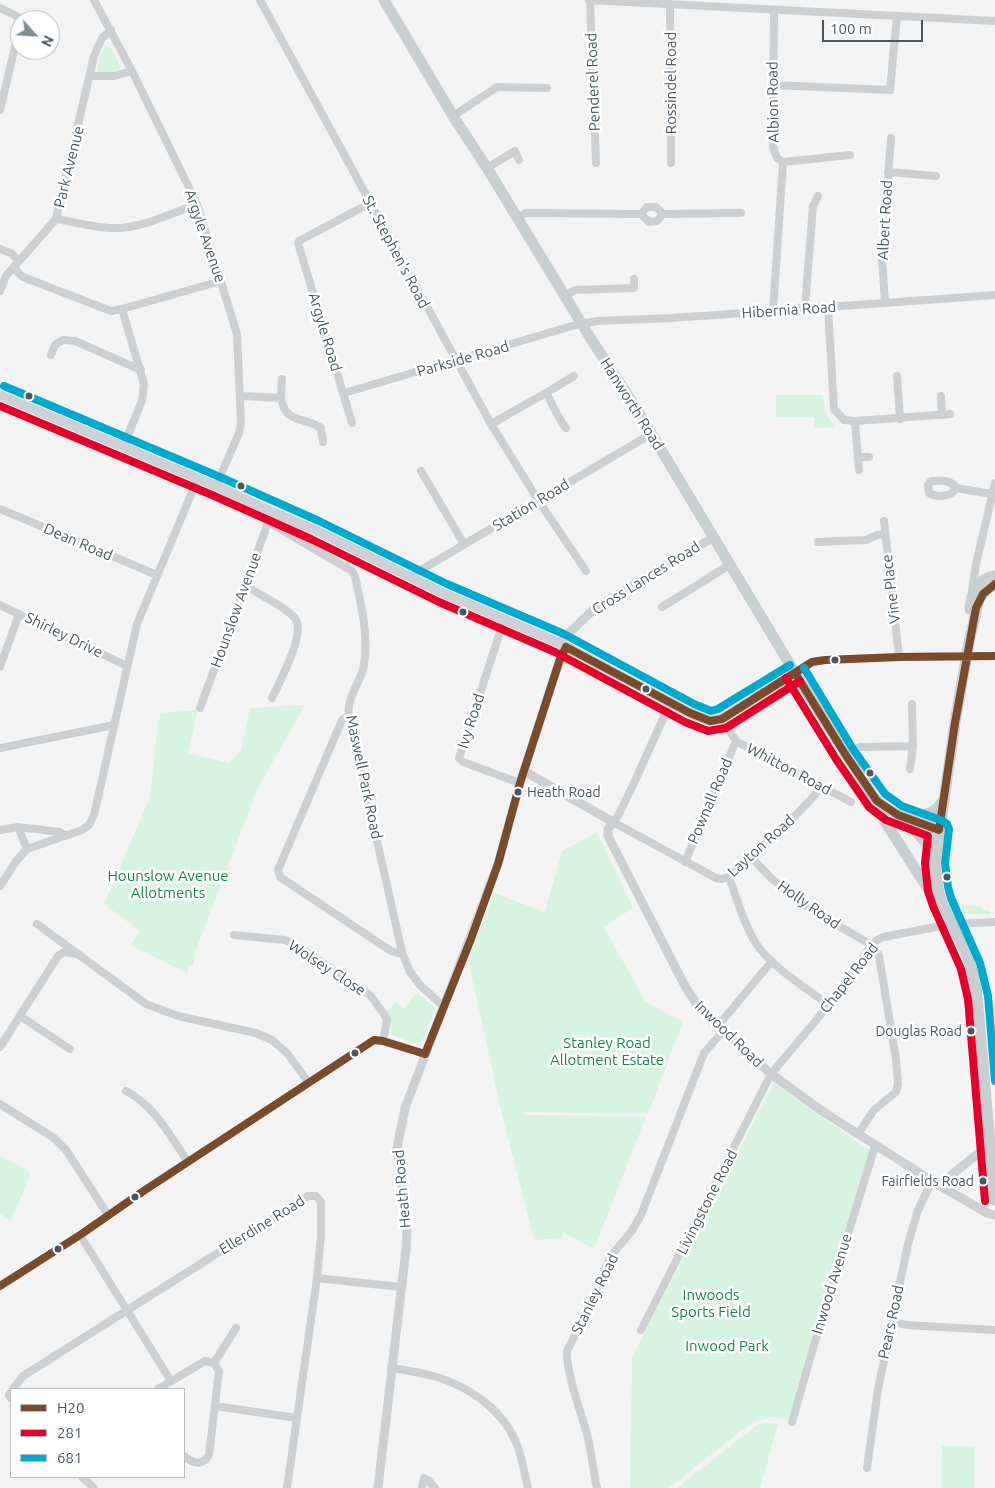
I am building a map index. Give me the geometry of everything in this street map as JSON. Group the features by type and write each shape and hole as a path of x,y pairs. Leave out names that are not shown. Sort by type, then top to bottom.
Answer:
{"main road":[{"name":"Hanworth Road","path":"384,0 453,116 651,434 795,673 872,796 882,806 903,818 939,832"},
{"path":"0,395 216,486 270,517 315,530 412,578 562,645 690,713 710,721 722,719 795,673"},
{"path":"969,642 970,603 975,589 982,580 995,576"},
{"path":"941,900 935,863 954,723 979,600 986,590 995,584"},
{"path":"903,818 931,813 937,810 945,798"},
{"name":"Hanworth Road","path":"882,806 881,812 884,820 932,895 941,900 971,966 976,984 992,1128 990,1144 995,1200"},
{"name":"Hanworth Road","path":"903,818 926,843 935,863"}],"street":[{"name":"Argyle Avenue","path":"94,0 132,71 197,204 237,334 241,396 239,433 216,486"},
{"name":"St. Stephen's Road","path":"260,0 491,424 538,500 586,571"},
{"path":"590,0 670,4 686,2 774,10 995,21"},
{"name":"Penderel Road","path":"590,0 596,163"},
{"name":"Rossindel Road","path":"670,4 671,163"},
{"path":"0,8 17,16 20,26 0,110"},
{"name":"Albion Road","path":"773,311 782,162 777,158 773,147 774,10"},
{"path":"772,85 890,90 898,16"},
{"name":"Park Avenue","path":"0,290 6,276 56,219 91,76 94,56 102,38 111,30"},
{"path":"91,76 114,76 132,71"},
{"path":"453,116 497,87 547,88"},
{"name":"Albert Road","path":"885,302 882,260 891,138"},
{"path":"487,168 515,152 519,160"},
{"path":"782,162 850,156"},
{"path":"888,172 936,176"},
{"path":"805,307 813,206 818,196"},
{"name":"Argyle Road","path":"352,423 298,243 370,203"},
{"path":"56,219 113,228 130,227 154,221 197,204"},
{"path":"517,218 526,214 641,214 649,222 657,221 663,214 741,213"},
{"path":"0,249 11,253 19,261"},
{"path":"13,268 23,277 111,310 122,309 221,281"},
{"path":"565,295 576,290 634,288 634,279"},
{"name":"Hibernia Road","path":"583,324 597,321 672,318 805,307 995,295"},
{"path":"828,307 834,409 844,420 856,422 946,415 941,396"},
{"path":"122,309 144,384 142,401 123,447"},
{"name":"Parkside Road","path":"344,393 583,324"},
{"path":"51,355 56,345 63,340 74,341 141,370"},
{"path":"491,424 574,376"},
{"path":"897,376 900,419"},
{"path":"282,379 282,404 289,415 321,428 323,442"},
{"path":"889,387 898,387"},
{"path":"546,393 560,421 566,428"},
{"path":"241,396 281,398"},
{"path":"856,422 859,470"},
{"name":"Station Road","path":"412,578 420,570 651,434"},
{"path":"858,457 869,457"},
{"path":"421,471 464,544"},
{"path":"0,886 16,860 27,849 82,830 89,825 94,815 137,624 198,478"},
{"path":"970,603 976,566 995,483"},
{"path":"956,488 992,494"},
{"name":"Dean Road","path":"0,509 157,575"},
{"name":"Hounslow Avenue","path":"200,708 270,517"},
{"name":"Maswell Park Road","path":"270,517 352,572 355,576 366,652 364,668 349,702 349,716 402,952 410,972 421,986 444,1007"},
{"name":"Vine Place","path":"884,521 899,657"},
{"path":"818,542 866,540 876,535 885,534"},
{"name":"Cross Lances Road","path":"562,645 595,608 714,537"},
{"path":"662,607 731,564"},
{"path":"976,566 982,580"},
{"path":"246,586 284,610 296,619 298,624 299,630 295,644 272,698"},
{"name":"Shirley Drive","path":"0,605 127,666"},
{"path":"0,667 19,614"},
{"name":"Ivy Road","path":"504,620 459,758 463,762 520,783"},
{"name":"Heath Road","path":"378,1488 406,1230 397,1148 405,1108 498,864 520,783 560,659 562,645"},
{"path":"795,673 812,662 825,660 995,656"},
{"path":"524,770 613,822 618,816 634,783 670,702"},
{"path":"910,769 913,746 912,704"},
{"path":"349,716 342,720 278,870 280,877 383,946 398,953 402,952"},
{"name":"Whitton Road","path":"722,719 736,741 851,802"},
{"path":"0,748 114,725"},
{"name":"Pownall Road","path":"685,862 736,741"},
{"path":"845,754 859,746 913,746"},
{"name":"Layton Road","path":"613,822 685,862 716,878 722,879 729,877 752,858 798,813 814,796 821,785"},
{"name":"Inwood Road","path":"613,822 608,829 608,836 614,850 695,1004 771,1074 875,1146 987,1213 995,1215"},
{"path":"0,830 18,827 60,832 65,835"},
{"path":"18,827 27,849"},
{"name":"Holly Road","path":"752,858 772,878 812,910 872,945"},
{"path":"729,877 745,923 756,944 772,961 829,1005"},
{"path":"952,924 995,922"},
{"path":"38,924 146,1004 163,1012 256,1033 272,1040 287,1053 309,1083"},
{"name":"Chapel Road","path":"771,1074 829,1005 872,945 883,937 952,924"},
{"name":"Wolsey Close","path":"234,935 286,940 298,946 370,995 384,1014 386,1020 383,1041"},
{"path":"858,1134 874,1110 896,1092 898,1084 896,1059 879,956 872,945"},
{"path":"0,1047 58,956 64,952 79,955"},
{"name":"Stanley Road","path":"597,1488 589,1444 566,1357 567,1351 593,1299 610,1257 631,1232 641,1215 704,1053 772,961"},
{"path":"20,1016 70,1049"},
{"path":"0,1286 374,1040 425,1054"},
{"name":"Livingstone Road","path":"642,1330 771,1074"},
{"path":"126,1090 156,1116 188,1162"},
{"path":"0,1104 54,1138 66,1150 108,1215"},
{"path":"935,1183 990,1144"},
{"name":"Inwood Avenue","path":"792,1422 810,1355 875,1146"},
{"name":"Pears Road","path":"867,1468 878,1389 908,1244 918,1210 935,1183"},
{"name":"Ellerdine Road","path":"14,1388 23,1376 308,1196 316,1196 321,1202 321,1236 317,1278 287,1488"},
{"path":"80,1235 171,1381"},
{"path":"317,1278 400,1287"},
{"path":"891,1321 906,1325 993,1330"},
{"path":"214,1363 236,1328"},
{"path":"160,1388 205,1361 214,1363 219,1371 209,1455 206,1460 197,1464 192,1463 185,1457"},
{"path":"391,1368 434,1376 470,1392 490,1405 505,1421 516,1441 528,1488"},
{"path":"215,1406 298,1418"},
{"path":"83,1478 94,1488"},
{"path":"422,1488 424,1478 435,1488"}],"green space":[{"path":"106,45 112,48 121,70 112,73 97,72 101,52"},
{"path":"776,395 823,395 826,412 836,427 815,428 814,417 776,417"},
{"path":"791,687 799,689 735,725 737,718"},
{"name":"Hounslow Avenue Allotments","path":"305,705 257,790 196,950 193,966 189,965 187,973 130,945 140,931 104,904 150,797 158,722 161,713 198,710 188,753 229,763 241,750 250,708"},
{"name":"Stanley Road Allotment Estate","path":"597,832 633,908 604,927 645,1001 683,1022 648,1114 523,1112 524,1115 646,1117 594,1249 563,1232 561,1238 534,1240 500,1106 468,959 494,893 545,912 562,851"},
{"path":"961,904 983,907 983,910 990,910 990,914 967,914 962,912"},
{"path":"419,994 436,1009 422,1041 414,1043 392,1035 387,1012 395,1003 404,1008 415,995"},
{"name":"Inwood Park","path":"774,1083 870,1151 816,1320 788,1420 773,1417 753,1422 668,1488 630,1488 632,1357"},
{"path":"0,1156 28,1170 30,1176 11,1221 0,1214"},
{"path":"763,1423 778,1424 760,1488 677,1488 757,1425"},
{"path":"942,1446 975,1447 974,1488 941,1488"}],"transit line":[{"name":"681","path":"4,386 319,521 447,584 564,634 694,704 711,711 718,709 790,665"},
{"name":"281","path":"0,406 212,495 311,539 439,602 555,652 685,722 708,731 726,728 800,681"},
{"name":"H20","path":"795,673 845,754 877,801 898,815 939,830 955,723 976,608 983,594 995,584"},
{"name":"H20","path":"566,647 690,713 710,721 722,719 812,662 899,657 995,656"},
{"name":"H20","path":"425,1054 471,939 498,864 520,783 560,659 566,647"},
{"name":"681","path":"804,668 853,749 885,794 902,806 947,824 949,829 945,863 948,887 951,898 980,963 988,996 995,1081"},
{"name":"281","path":"786,678 836,759 869,807 886,820 928,836 925,863 928,891 961,969 968,999 985,1201"},
{"name":"H20","path":"0,1286 374,1040 425,1054"}],"place":[{"name":"Heath Road","path":"518,792"},
{"name":"Douglas Road","path":"971,1031"},
{"name":"Fairfields Road","path":"983,1181"}],"park label":[{"name":"Inwoods Sports Field","path":"711,1304"}]}
